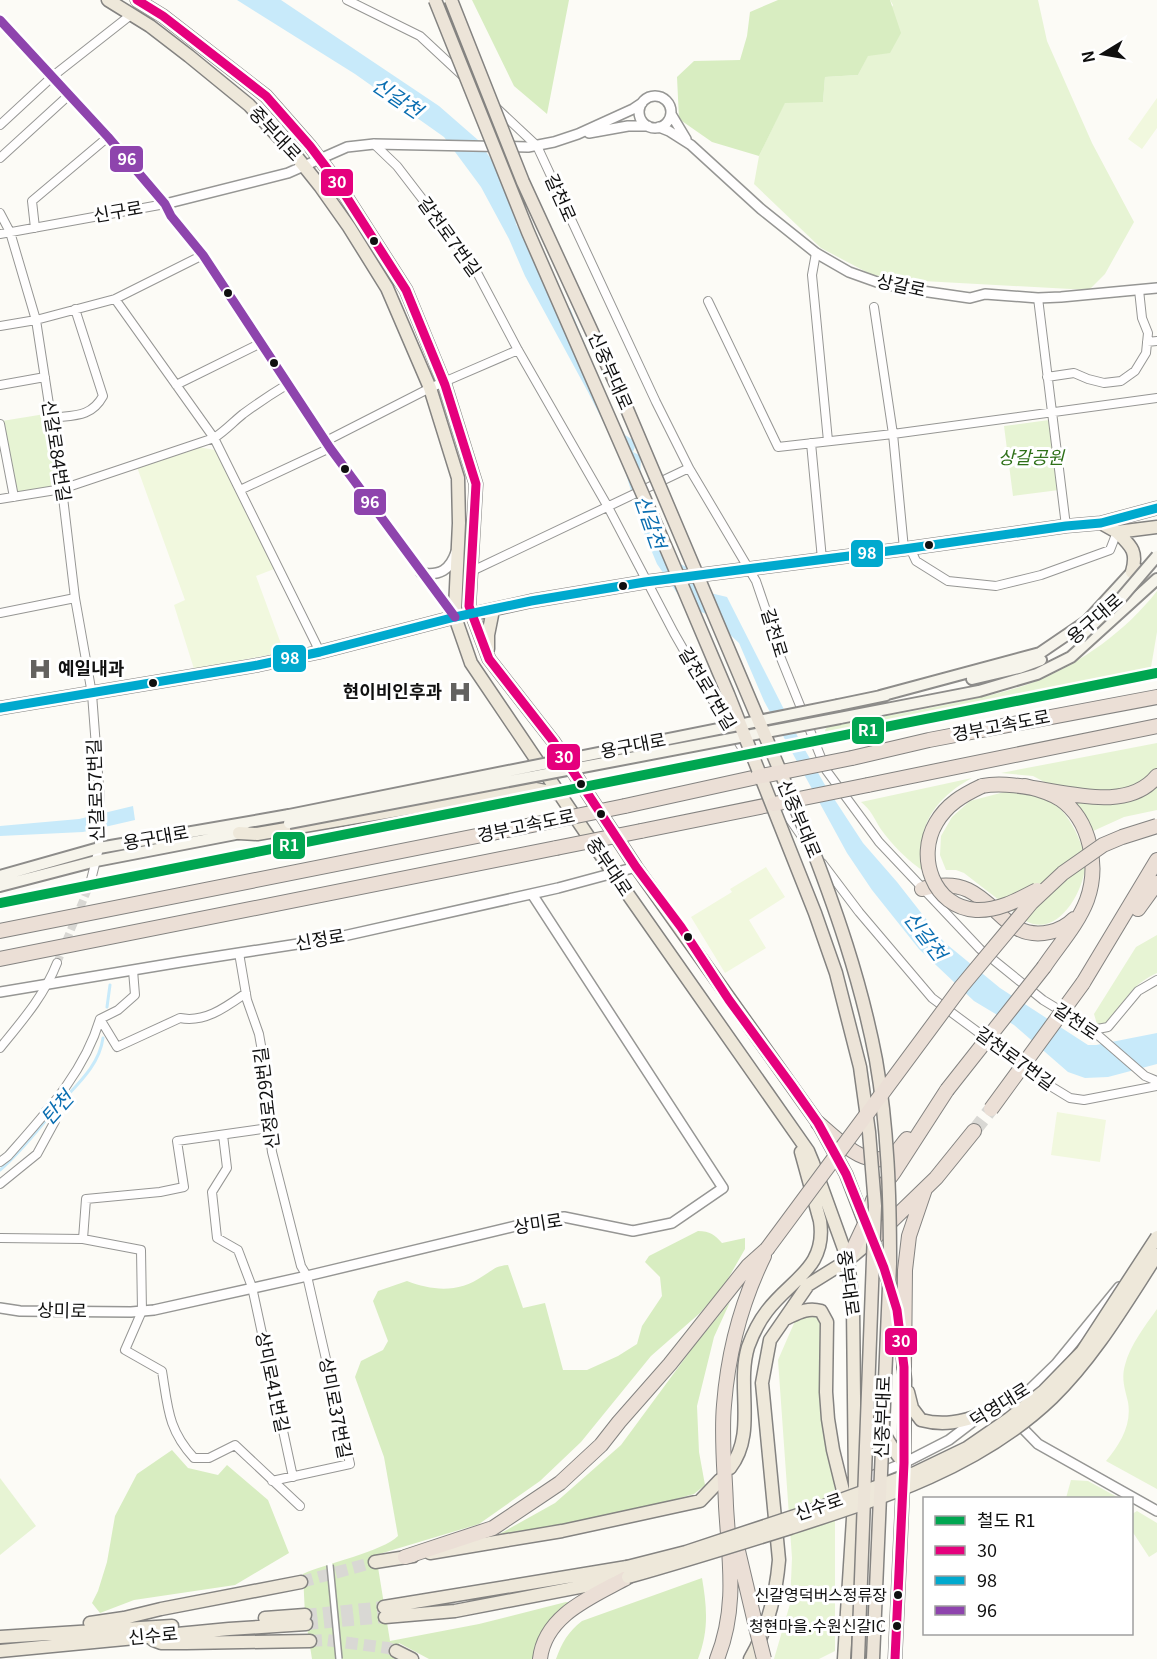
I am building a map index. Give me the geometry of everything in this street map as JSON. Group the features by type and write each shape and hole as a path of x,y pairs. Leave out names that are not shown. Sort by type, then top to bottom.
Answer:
{"highway":[{"name":"신중부대로","path":"435,0 528,232 667,550 787,839 825,941 850,1022 860,1067 869,1132 875,1206 858,1659"},
{"name":"신중부대로","path":"451,0 523,182 621,395 806,830 833,902 864,1006 876,1061 883,1114 890,1210 890,1264 873,1659"},
{"name":"경부고속도로","path":"0,931 542,824 940,738 1157,697"},
{"name":"경부고속도로","path":"0,959 1157,726"},
{"path":"1157,776 1142,789 1119,797 1084,795 1025,786 1000,784 982,786 952,803 939,818 930,835 928,860 938,890 955,904 975,910 986,910 1010,903 1052,882 1104,846 1122,837 1157,826"},
{"path":"818,1123 859,1155 876,1160 895,1154 1044,967 1083,908 1092,874 1091,849 1086,834 1072,810 1062,801 1049,793 1025,786"},
{"path":"1083,983 1157,860"},
{"path":"717,1659 728,1623 732,1579 726,1507 724,1407 730,1358 740,1316 754,1275 767,1249 961,987 1031,903 1052,882"},
{"path":"991,1109 1157,883"},
{"path":"922,889 941,885 968,890 1017,929 1029,934 1047,933 1063,928 1083,908"},
{"path":"849,1260 866,1224 873,1200 947,1090"},
{"path":"872,1240 926,1189 974,1131"},
{"path":"904,1374 905,1270 909,1236 926,1189"},
{"path":"405,1557 493,1528 560,1483 601,1445 670,1364 748,1266 767,1249"},
{"path":"726,1507 764,1659"},
{"path":"540,1659 542,1647 553,1627 567,1612 628,1572"}],"main road":[{"name":"중부대로","path":"108,0 189,56 249,105 305,166 349,227 387,288 430,388 458,478 459,523 454,590 456,617 471,663 613,873 797,1136 813,1163 849,1260 854,1326 855,1483 844,1659"},
{"name":"중부대로","path":"137,0 163,16 266,96 335,179 406,290 444,382 476,484 469,606 489,659 553,741 636,867 818,1123 846,1174 884,1268 897,1310 904,1374 904,1463 895,1659"},
{"path":"471,614 531,601 649,581 1101,523 1157,508"},
{"path":"1101,523 1117,532 1129,544 1135,554 1132,572"},
{"path":"1117,532 1157,527"},
{"path":"880,696 1040,653 1087,621 1132,572 1157,558"},
{"name":"용구대로","path":"0,886 96,861 239,833 289,819 1019,668 1046,658 1080,637 1157,558"},
{"name":"용구대로","path":"0,876 99,848 289,819 979,691 1037,674 1071,657 1157,579"},
{"path":"489,659 488,635 494,610"},
{"path":"0,708 92,694 320,652 456,617"},
{"path":"239,833 257,834 521,789 560,794"},
{"path":"730,1468 745,1430 744,1390 748,1348 766,1311 820,1252 822,1233 820,1221 797,1136"},
{"name":"신수로","path":"628,1572 915,1473 967,1448 1044,1391 1082,1352 1157,1237"},
{"path":"750,1659 769,1617 777,1587 779,1551 762,1383 770,1340 808,1285 849,1260 872,1240"},
{"name":"신수로","path":"384,1612 455,1611 628,1572 819,1518 906,1488 984,1450 1015,1429 1052,1398 1089,1358 1157,1255"},
{"path":"784,1320 805,1309 821,1311 827,1322 828,1419 852,1529"},
{"path":"854,1326 859,1355 878,1426 890,1447 904,1463"},
{"path":"904,1374 912,1408 921,1420 942,1424 961,1422 983,1414"},
{"path":"375,1562 562,1532 700,1501 720,1479"},
{"path":"63,1632 84,1624 301,1582"},
{"name":"신수로","path":"0,1637 306,1619 0,1651"},
{"path":"143,1637 161,1643 244,1644 310,1641"},
{"path":"396,1651 412,1659"}],"street":[{"path":"347,0 420,36 533,146"},
{"path":"0,124 52,76 132,15"},
{"path":"0,20 108,137 165,204 171,216 203,255 328,445 421,573 456,617 471,614"},
{"path":"0,158 69,95"},
{"path":"649,97 661,97 669,105 671,114 665,124 659,127 628,126 578,134 633,109 649,97"},
{"path":"642,103 640,116 648,126"},
{"name":"상갈로","path":"671,114 691,145"},
{"name":"상갈로","path":"659,127 691,145 760,209 816,253 849,272 901,288 970,298 986,294 1038,298 1157,288"},
{"name":"신구로","path":"0,234 165,204 220,191 305,166 347,147 374,144 533,146 578,134"},
{"path":"35,228 32,201 108,137"},
{"name":"갈천로7번길","path":"374,144 397,166 473,265 717,708 799,834 859,912 932,998 1052,1088 1070,1098 1084,1100 1157,1086"},
{"name":"갈천로","path":"533,146 689,468 743,569 762,596 776,646 825,770 879,842 980,948 1043,1000 1092,1030 1145,1076 1157,1081"},
{"name":"신갈로84번길","path":"0,213 10,232 36,320 62,489 75,598 92,694"},
{"path":"816,253 812,275 828,441"},
{"path":"0,326 36,320 114,299 203,255"},
{"path":"1047,377 1074,373 1088,380 1104,383 1121,381 1135,371 1146,354 1148,333 1142,318 1139,290"},
{"path":"1038,298 1066,526"},
{"path":"114,299 214,438 320,652"},
{"path":"708,301 778,447 893,434 1157,398"},
{"path":"874,307 907,549 916,561 948,581 996,586 1041,575 1110,550 1117,532"},
{"path":"51,418 87,413 96,407 103,396 75,309"},
{"path":"1147,342 1157,341"},
{"path":"176,385 261,343"},
{"path":"240,490 328,445 430,388 518,350"},
{"path":"0,385 45,377"},
{"path":"0,499 62,489 214,438 244,413 288,384"},
{"path":"0,424 14,497"},
{"path":"810,443 822,559"},
{"path":"470,572 689,468"},
{"path":"421,573 437,574 444,571 453,560 457,550"},
{"path":"0,614 75,598"},
{"name":"신갈로57번길","path":"90,884 99,848 100,807 92,694"},
{"name":"신정로","path":"0,992 330,939 532,894 636,867"},
{"name":"상미로","path":"0,1308 20,1311 142,1311 307,1276 528,1223 564,1217 633,1231 672,1223 723,1188 532,894"},
{"name":"신정로29번길","path":"240,953 246,993 259,1034 263,1057 263,1083 272,1152 301,1266 307,1276"},
{"path":"0,1048 49,984 57,963"},
{"path":"0,1162 8,1156 72,1080 95,1036 100,1019 118,1010 135,995 133,970"},
{"path":"1092,1030 1108,1027 1138,991 1157,980"},
{"path":"100,1019 117,1047 180,1018 190,1020 217,1013 246,993"},
{"path":"0,1184 38,1155 55,1121 46,1111"},
{"path":"83,1239 86,1198 160,1192 184,1187 177,1141 268,1128"},
{"name":"상미로41번길","path":"223,1135 227,1168 212,1192 218,1238 238,1250 252,1287 293,1477"},
{"name":"덕영대로","path":"855,1483 904,1463 949,1440 983,1414 1024,1395 1056,1364 1144,1256 1157,1230"},
{"path":"0,1238 83,1239 141,1250 142,1311 125,1350 162,1371 169,1414 179,1442 194,1458 209,1458 235,1445 300,1506"},
{"name":"상미로37번길","path":"272,1481 350,1464 307,1276"},
{"path":"1024,1395 1022,1413 1028,1431 1038,1444"},
{"path":"1000,1405 1038,1444 1157,1510"},
{"path":"330,1565 339,1659"}],"green space":[{"path":"472,0 569,0 547,114 514,86"},
{"path":"778,0 890,0 901,33 890,53 868,56 858,75 825,77 823,102 785,103 759,156 712,142 679,119 677,77 694,61 740,60 747,36 750,12"},
{"path":"890,0 1038,0 1047,41 1092,143 1134,222 1105,274 1089,290 923,281 872,275 821,248 754,184 759,156 785,102 823,102 825,77 858,75 893,5"},
{"path":"1157,98 1157,128 1142,149 1128,139"},
{"path":"45,414 58,487 17,493 2,421"},
{"name":"상갈공원","path":"1049,420 1059,490 1013,496 1004,426"},
{"path":"198,447 215,450 274,569 256,576 284,652 194,669 174,605 185,600 137,467"},
{"path":"1157,591 1157,632 1149,679 832,744 826,739 825,730 828,726 1008,691 1052,674 1102,644 1145,606"},
{"path":"1157,743 1157,810 1124,817 1091,832 1052,786 1033,776 1001,773"},
{"path":"972,778 948,795 930,816 922,842 925,872 895,846 861,802"},
{"path":"1008,791 1040,797 1052,802 1068,818 1081,843 1085,868 1079,890 1066,911 1058,919 1048,924 1037,925 1026,921 964,873 946,870 940,855 941,836 952,817 970,801"},
{"path":"766,867 785,897 749,920 766,948 725,973 691,917 732,892 730,889"},
{"path":"1157,935 1157,973 1134,988 1108,1025 1097,1024 1094,1014 1136,947"},
{"path":"1057,1112 1106,1120 1100,1162 1051,1155"},
{"path":"698,1231 712,1234 722,1243 745,1238 745,1249 725,1284 700,1313 651,1356 581,1442 540,1481 479,1524 376,1555 390,1641 479,1624 566,1602 573,1603 537,1659 429,1659 399,1643 396,1659 312,1659 305,1615 303,1574 380,1547 398,1536 384,1457 355,1377 361,1361 383,1350 388,1341 373,1301 378,1291 407,1281 426,1287 455,1288 474,1282 497,1267 508,1265 523,1308 545,1303 563,1370 587,1370 618,1356 637,1344 642,1326 662,1296 660,1277 645,1262 649,1256"},
{"path":"730,1302 714,1337 697,1406 699,1452 705,1485 694,1494 622,1514 496,1536 555,1503 621,1445 694,1346"},
{"path":"1157,1309 1157,1489 1106,1461 1120,1441 1128,1419 1128,1402 1123,1379 1127,1358 1138,1336"},
{"path":"811,1314 823,1316 835,1493 835,1651 819,1659 774,1659 790,1604 792,1558 778,1360 795,1321"},
{"path":"172,1450 188,1468 218,1475 227,1465 268,1500 289,1553 235,1585 134,1600 100,1613 92,1603 107,1562 115,1516 137,1474"},
{"path":"0,1478 36,1526 0,1555"},
{"path":"1071,1480 1088,1481 1117,1497 1066,1497"},
{"path":"1137,1511 1157,1523 1157,1552 1149,1557 1133,1533 1133,1513"},
{"path":"702,1578 706,1619 702,1649 698,1659 556,1659 566,1638 582,1621"}],"water":[{"name":"신갈천","path":"237,0 281,0 439,106 478,140 497,168 514,209 516,224 560,307 570,308 608,401 625,435 633,440 635,447 633,452 641,456 640,477 678,563 691,569 702,591 727,597 801,743 863,843 944,942 1000,988 1088,1045 1157,1033 1157,1064 1108,1077 1085,1078 1068,1072 1014,1025 974,1001 919,949 872,890 847,853 764,701 739,643 709,615 686,606 657,564 642,528 621,457 525,276 509,239 481,187 444,137 355,74"},
{"path":"133,806 135,820 83,832 0,836 0,826 79,819"}],"waterway":[{"name":"탄천","path":"107,1007 110,985"},
{"name":"탄천","path":"0,1170 23,1148 85,1076 97,1058 103,1038"}],"tunnel":[{"path":"57,963 90,884"},
{"path":"974,1131 991,1109"},
{"path":"301,1582 375,1562"},
{"path":"305,1615 384,1607"},
{"path":"306,1624 385,1617"},
{"path":"310,1641 326,1640 396,1651"}],"rail line":[{"name":"R1","path":"0,903 1157,673"}],"transit line":[{"name":"30","path":"137,0 163,16 266,96 310,146 335,179 406,290 445,385 476,484 469,606 489,659 553,741 636,867 681,927 729,1000 818,1123 846,1174 884,1268 897,1310 904,1367 904,1463 895,1659"},
{"name":"96","path":"0,20 108,137 165,204 171,216 203,255 330,448 455,617"},
{"name":"98","path":"0,708 258,665 531,601 645,582 1101,523 1157,508"}],"place":[{"name":"예일내과","path":"40,669"},
{"name":"현이비인후과","path":"460,692"},
{"name":"신갈영덕버스정류장","path":"898,1595"},
{"name":"청현마을.수원신갈IC","path":"897,1626"}]}
